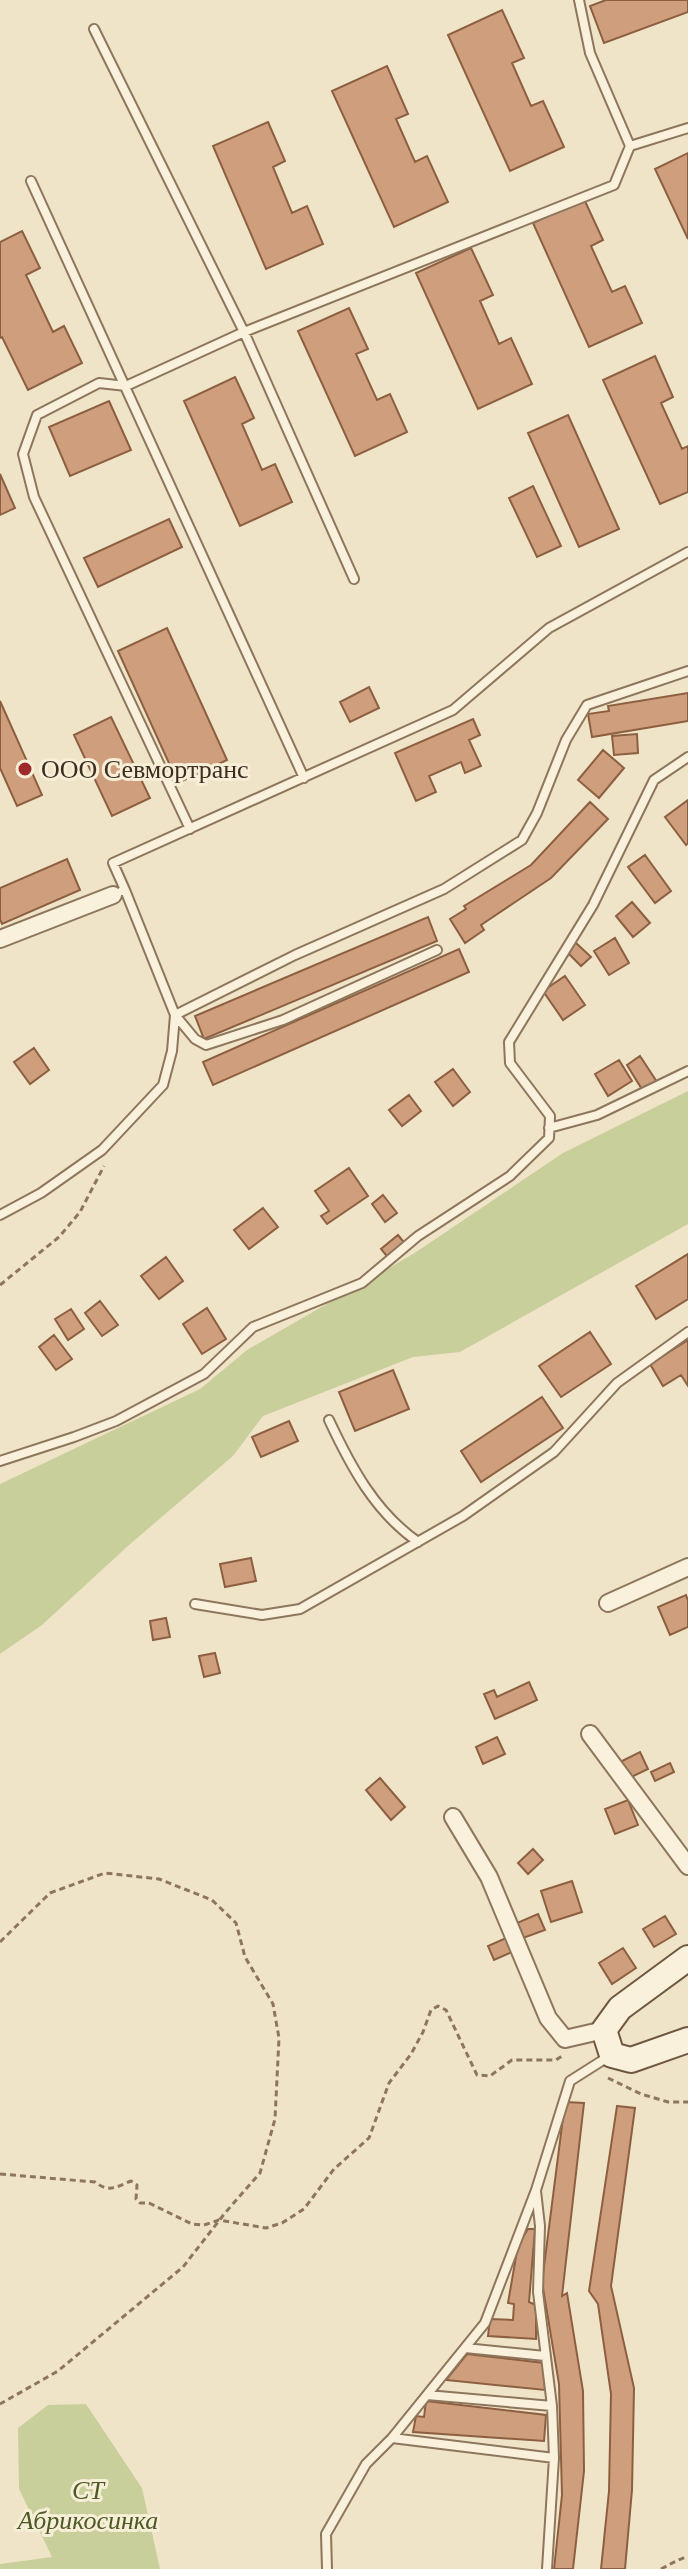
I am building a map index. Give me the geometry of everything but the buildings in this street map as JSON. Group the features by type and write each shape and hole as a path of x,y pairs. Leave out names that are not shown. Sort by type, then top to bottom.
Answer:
{"main road":[{"path":"688,1958 620,2008 604,2030 610,2066 688,2040"}],"street":[{"path":"0,939 119,892"},
{"path":"608,1603 688,1567"},
{"path":"590,1734 688,1866"},
{"path":"453,1817 489,1877 548,2018 565,2039 604,2030"}],"lane":[{"path":"190,829 34,497 23,454 37,415 99,383 126,386 244,332 614,185 630,146 590,53 579,0"},
{"path":"94,29 244,332 354,579"},
{"path":"630,146 688,128"},
{"path":"31,181 304,778"},
{"path":"437,950 283,1020 206,1045 195,1039 175,1015 119,892 113,863 453,710 549,628 688,552"},
{"path":"175,1015 295,955 444,889 522,840 537,813 566,740 587,705 688,671"},
{"path":"0,1461 116,1421 204,1374 253,1327 362,1283 418,1236 510,1176 549,1138 550,1116 510,1063 509,1042 593,905 654,780 688,757"},
{"path":"0,1215 41,1193 98,1153 138,1115 163,1085 172,1051 175,1015"},
{"path":"549,1128 597,1115 688,1071"},
{"path":"195,1604 262,1615 300,1609 463,1516 554,1452 617,1383 688,1332"},
{"path":"329,1420 344,1452 373,1499 397,1527 418,1542"},
{"path":"327,2569 326,2534 366,2464 392,2438 485,2323 536,2190 570,2081 610,2066"},
{"path":"536,2190 540,2226 538,2292 552,2406 554,2458 547,2569"},
{"path":"465,2348 545,2356"},
{"path":"427,2395 552,2406"},
{"path":"392,2438 554,2458"}],"path":[{"path":"0,1285 59,1237 80,1212 103,1170 105,1162 98,1153"},
{"path":"0,1942 50,1893 105,1873 159,1879 212,1900 236,1923 245,1957 273,2004 279,2038 275,2119 260,2173 183,2267 58,2371 0,2404"},
{"path":"0,2174 95,2182 111,2190 131,2181 137,2185 136,2199 140,2203 149,2203 192,2224 204,2225 219,2220 266,2228 282,2223 304,2209 334,2169 369,2138 389,2083 411,2054 431,2010 438,2006 446,2010 477,2075 490,2076 512,2060 556,2060 562,2057 565,2039"},
{"path":"610,2066 641,2094 668,2102 688,2102"},
{"path":"661,2569 688,2556"}],"green space":[{"path":"688,1091 688,1224 460,1352 413,1357 263,1416 233,1456 42,1625 0,1654 0,1484 200,1389 247,1350 413,1254 563,1153"},
{"name":"СТ Абрикосинка","path":"86,2404 142,2488 160,2569 0,2569 0,2564 52,2557 19,2489 18,2428 48,2405"}],"place":[{"name":"ООО Севмортранс","path":"25,769"}]}
